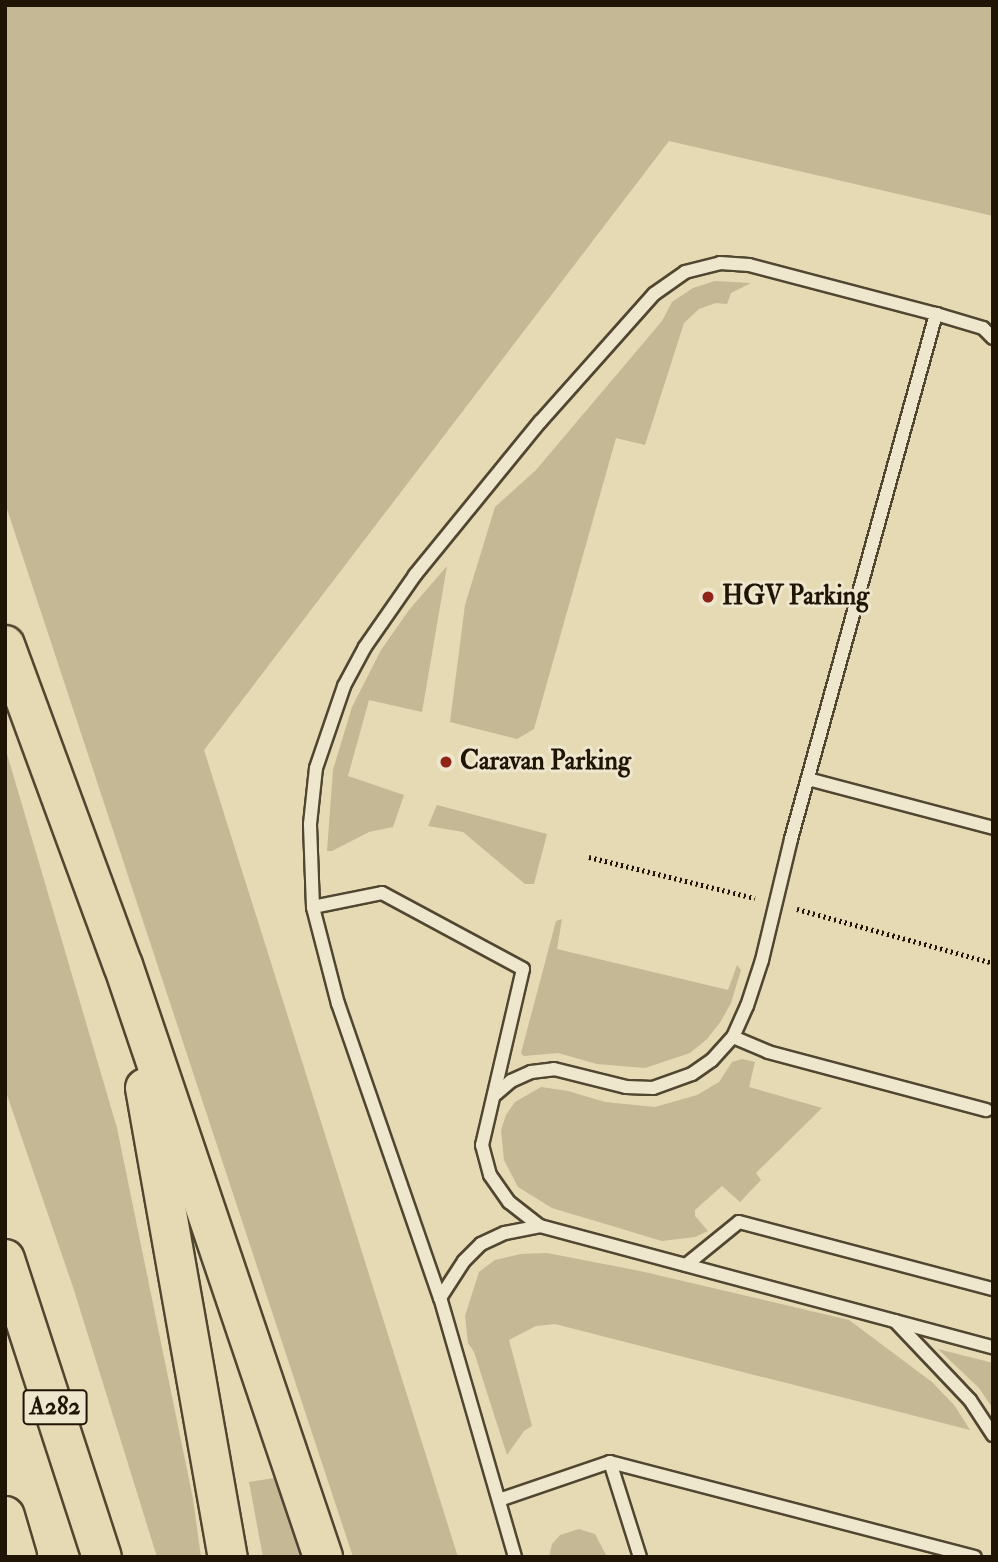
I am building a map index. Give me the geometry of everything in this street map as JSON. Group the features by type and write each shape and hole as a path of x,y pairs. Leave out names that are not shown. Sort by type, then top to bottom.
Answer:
{"highway":[{"path":"5,645 122,965 323,1557"},
{"path":"122,965 228,1557"},
{"name":"A282","path":"5,1259 102,1557"},
{"path":"5,1516 17,1557"}],"lane":[{"path":"515,1557 440,1298 338,1004 313,907 310,824 316,768 344,686 365,647 415,575 540,422 654,295 685,272 720,263 749,265 983,328 993,338"},
{"path":"496,1094 511,1081 531,1072 554,1069 626,1087 653,1088 692,1074 712,1060 733,1037 747,1006 762,960 808,779 936,314"},
{"path":"808,779 993,828"},
{"path":"313,907 383,893 523,969 496,1094 486,1118 482,1145 490,1175 509,1202 540,1226 993,1348"},
{"path":"733,1037 768,1052 986,1110"},
{"path":"686,1265 739,1222 993,1289"},
{"path":"440,1298 464,1261 481,1244 505,1233 540,1226"},
{"path":"895,1321 970,1400 993,1435"},
{"path":"499,1500 610,1462 975,1557"},
{"path":"610,1462 640,1557"}],"shaded area":[{"path":"5,5 993,5 993,216 669,141 204,750 458,1557 353,1557 5,503"},
{"path":"715,281 751,283 731,293 727,304 716,303 699,309 684,323 645,445 616,438 534,729 517,739 450,722 465,605 495,507 536,470 662,321 672,302 693,288"},
{"path":"447,566 422,712 369,700 348,776 404,795 393,827 369,832 327,851 333,770 352,707 381,650 409,610"},
{"path":"5,747 117,1128 193,1499 201,1557 157,1557 74,1290 5,1089"},
{"path":"437,805 547,834 534,884 525,884 463,832 428,826"},
{"path":"562,919 557,949 728,990 737,965 741,970 731,1003 721,1021 707,1039 690,1053 645,1068 597,1064 558,1053 524,1056 521,1053 556,921"},
{"path":"742,1059 755,1062 749,1087 822,1108 756,1173 761,1180 740,1202 722,1186 695,1210 695,1216 708,1231 695,1237 662,1241 552,1208 518,1187 504,1160 501,1130 506,1115 515,1102 541,1087 568,1091 605,1102 655,1107 697,1095 719,1082 732,1062"},
{"path":"547,1253 640,1271 849,1320 932,1382 955,1406 970,1430 555,1324 536,1326 509,1340 532,1426 524,1431 507,1455 474,1352 468,1343 465,1316 479,1272 495,1260 521,1254"},
{"path":"938,1349 993,1363 993,1409 979,1388"},
{"path":"274,1478 291,1509 305,1557 263,1557 249,1482"},
{"path":"579,1529 595,1534 607,1557 549,1557 552,1544 560,1535"}],"place":[{"name":"HGV Parking","path":"708,597"},
{"name":"Caravan Parking","path":"446,762"}]}
